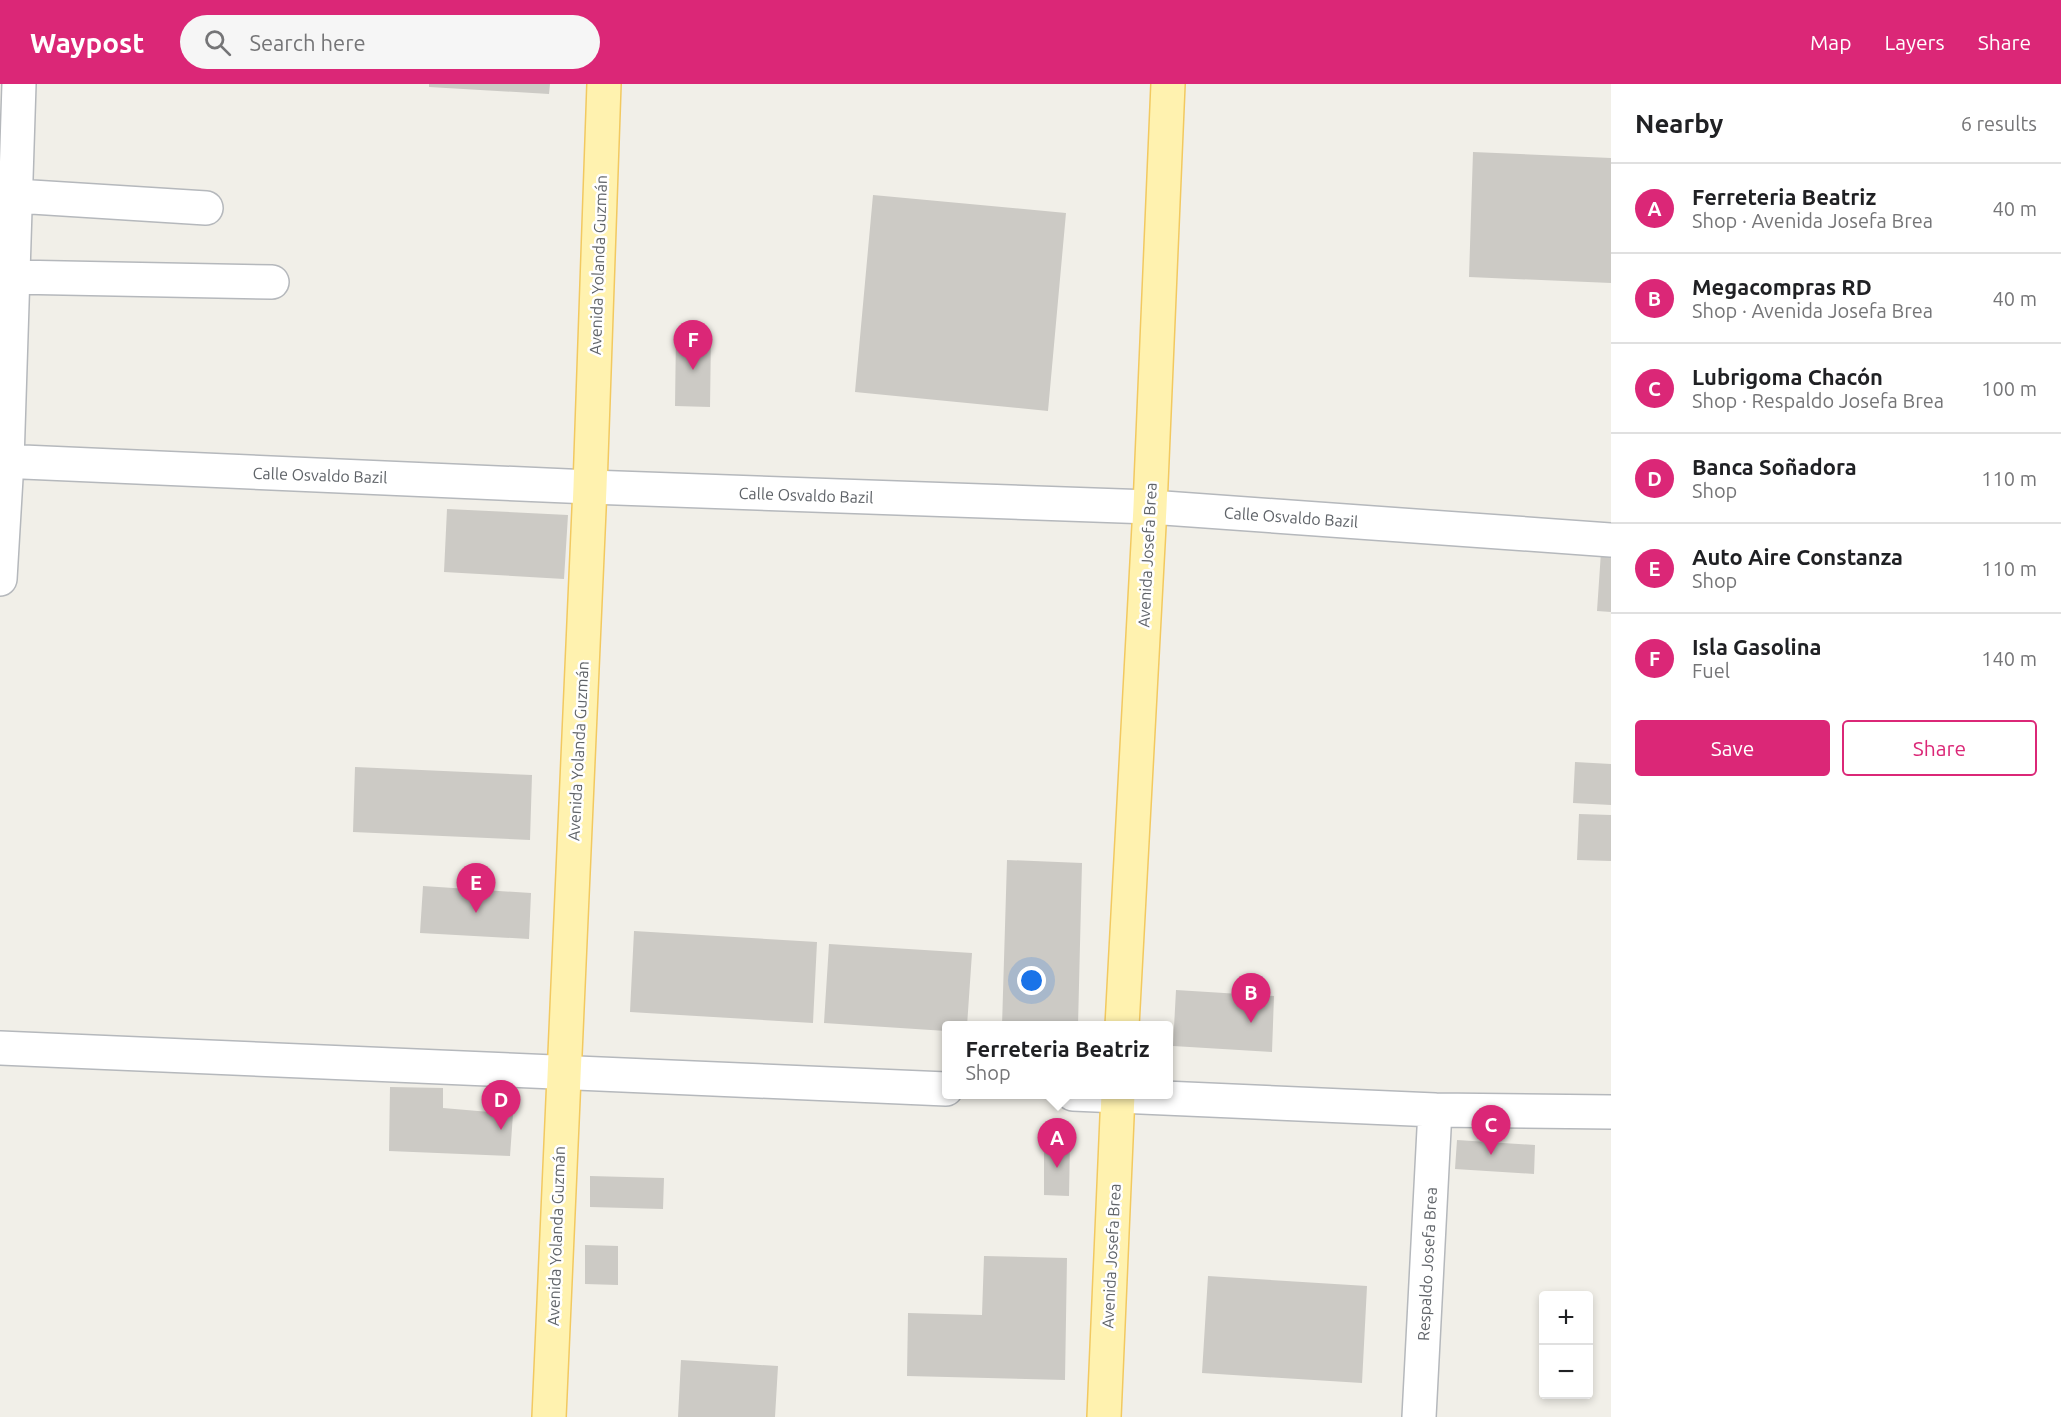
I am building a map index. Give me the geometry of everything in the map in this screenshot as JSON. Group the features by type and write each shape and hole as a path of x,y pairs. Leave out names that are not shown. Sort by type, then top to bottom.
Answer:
{"main road":[{"name":"Avenida Yolanda Guzmán","path":"549,1417 562,1073 590,487 604,84"},
{"name":"Avenida Josefa Brea","path":"1122,1021 1150,507 1168,84"},
{"name":"Avenida Josefa Brea","path":"1104,1417 1118,1099"}],"street":[{"path":"0,579 19,84"},
{"path":"16,196 206,208"},
{"path":"13,277 272,282"},
{"name":"Calle Osvaldo Bazil","path":"3,461 590,487 1150,507 1611,540"},
{"path":"0,1048 942,1089"},
{"path":"1173,1098 1435,1110 1611,1112"},
{"name":"Respaldo Josefa Brea","path":"1419,1417 1435,1110"}],"building":[{"path":"429,84 550,84 549,94 429,87"},
{"path":"1473,152 1611,158 1611,283 1469,277"},
{"path":"873,195 1066,213 1048,411 855,392"},
{"path":"676,333 711,334 710,407 675,406"},
{"path":"447,509 568,515 564,579 444,572"},
{"path":"1601,552 1611,552 1611,612 1597,611"},
{"path":"1575,762 1611,764 1611,805 1573,803"},
{"path":"355,767 532,775 530,840 353,832"},
{"path":"1579,814 1611,815 1611,861 1577,860"},
{"path":"1007,860 1082,863 1078,1021 1002,1021"},
{"path":"423,886 531,893 529,939 420,933"},
{"path":"634,931 817,942 813,1023 630,1012"},
{"path":"829,944 972,953 967,1021 942,1021 942,1031 824,1023"},
{"path":"1176,990 1274,996 1272,1052 1173,1046"},
{"path":"390,1087 443,1088 443,1108 513,1114 510,1156 389,1151"},
{"path":"1044,1131 1062,1131 1070,1141 1069,1196 1044,1195"},
{"path":"1457,1140 1535,1145 1534,1174 1455,1169"},
{"path":"590,1176 664,1178 663,1209 590,1207"},
{"path":"585,1245 618,1246 618,1285 585,1284"},
{"path":"984,1256 1067,1258 1065,1380 907,1376 908,1313 982,1315"},
{"path":"1208,1276 1367,1286 1362,1383 1202,1373"},
{"path":"681,1360 778,1366 775,1417 678,1417"}],"place":[{"name":"Isla Gasolina","path":"693,370"},
{"name":"Auto Aire Constanza","path":"476,913"},
{"name":"Megacompras RD","path":"1251,1023"},
{"name":"Banca Soñadora","path":"501,1130"},
{"name":"Lubrigoma Chacón","path":"1491,1155"},
{"name":"Ferreteria Beatriz","path":"1057,1168"}]}
